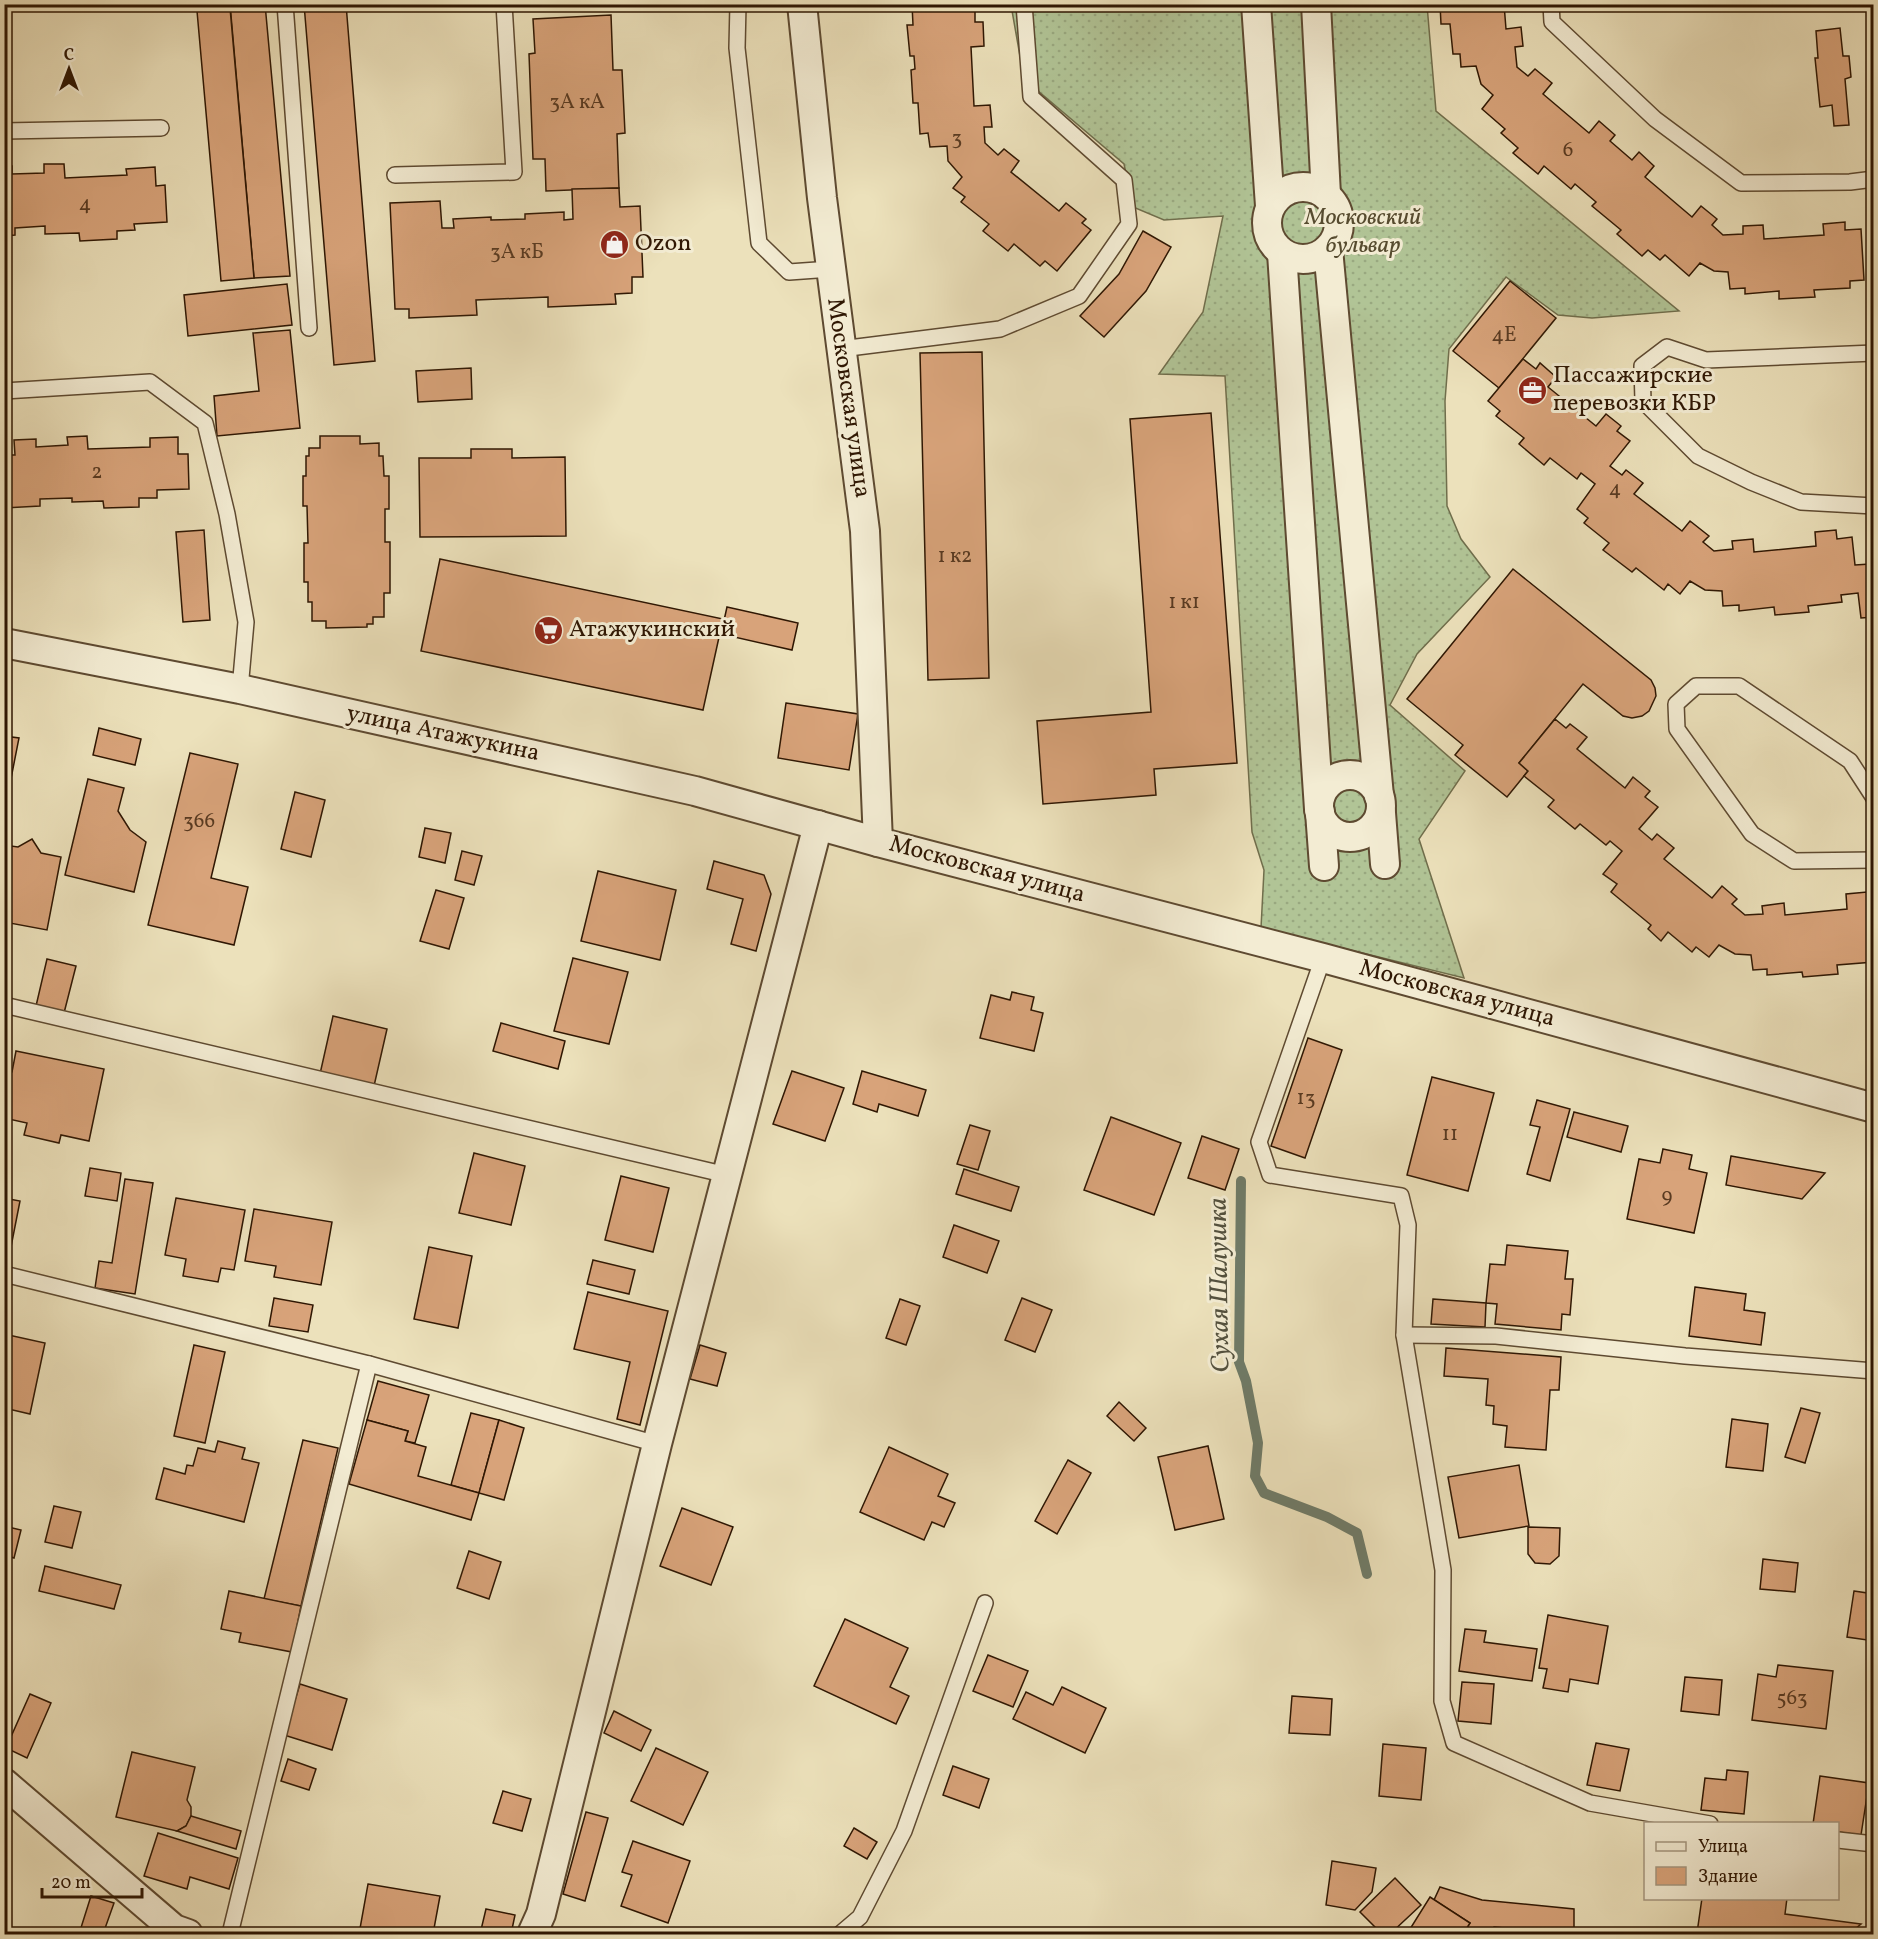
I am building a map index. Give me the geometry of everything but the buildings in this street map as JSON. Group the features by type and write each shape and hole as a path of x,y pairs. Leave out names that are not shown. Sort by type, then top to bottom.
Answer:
{"street":[{"name":"Московская улица","path":"802,4 831,269 865,531 878,842 1323,958 1874,1107"},
{"path":"1256,4 1270,206 1266,219 1268,233 1273,244 1282,253 1293,258 1306,259 1317,256 1328,249 1335,239 1339,228 1339,215 1334,204 1315,188 1302,186 1289,189 1278,196 1270,206"},
{"path":"1316,4 1326,195"},
{"path":"1328,249 1385,864"},
{"path":"1282,253 1323,866"},
{"name":"улица Атажукина","path":"4,643 240,689 696,791 878,842"},
{"path":"1347,776 1359,777 1370,782 1380,804 1374,826 1365,834 1354,837 1341,836 1331,830 1323,821 1319,810 1321,797 1326,787 1336,779 1347,776"},
{"path":"532,1935 541,1914 657,1444 818,825"},
{"path":"4,1783 174,1929 188,1935"}],"lane":[{"path":"285,4 309,328"},
{"path":"395,176 514,172 504,4"},
{"path":"738,4 737,48 759,243 789,272 831,269"},
{"path":"841,349 1000,329 1079,296 1129,224 1124,180 1031,97 1024,4"},
{"path":"1551,4 1552,22 1646,111 1741,183 1850,182 1874,179"},
{"path":"4,131 161,128"},
{"path":"1874,354 1706,360 1667,347 1642,366 1643,401 1698,456 1751,482 1801,502 1874,506"},
{"path":"4,391 150,382 205,423 227,514 246,622 240,689"},
{"path":"1874,798 1850,761 1739,686 1696,686 1676,704 1677,729 1752,834 1794,861 1874,860"},
{"path":"1323,958 1259,1142 1270,1175 1401,1196 1408,1225 1404,1335 1443,1570 1442,1701 1454,1743 1590,1803 1699,1822"},
{"path":"4,1005 727,1175"},
{"path":"4,1274 369,1364 657,1444"},
{"path":"1404,1335 1496,1336 1685,1356 1874,1371"},
{"path":"230,1935 369,1364"},
{"path":"840,1935 860,1917 904,1831 985,1603"},
{"path":"1839,1840 1874,1844"}],"green space":[{"name":"Московский бульвар","path":"1011,5 1427,5 1436,111 1679,311 1592,318 1558,315 1506,277 1449,349 1445,401 1447,506 1461,539 1490,577 1417,654 1390,705 1465,771 1419,839 1464,978 1261,928 1264,870 1252,832 1225,376 1159,374 1203,312 1223,216 1164,220 1133,207 1124,164 1024,79"}],"waterway":[{"name":"Сухая Шалушка","path":"1241,1181 1239,1362 1246,1381 1258,1443 1255,1476 1264,1493 1327,1517 1357,1533 1367,1574"}],"place":[{"name":"Ozon","path":"614,244"},
{"name":"Пассажирские перевозки КБР","path":"1532,390"},
{"name":"Атажукинский","path":"548,630"}]}
